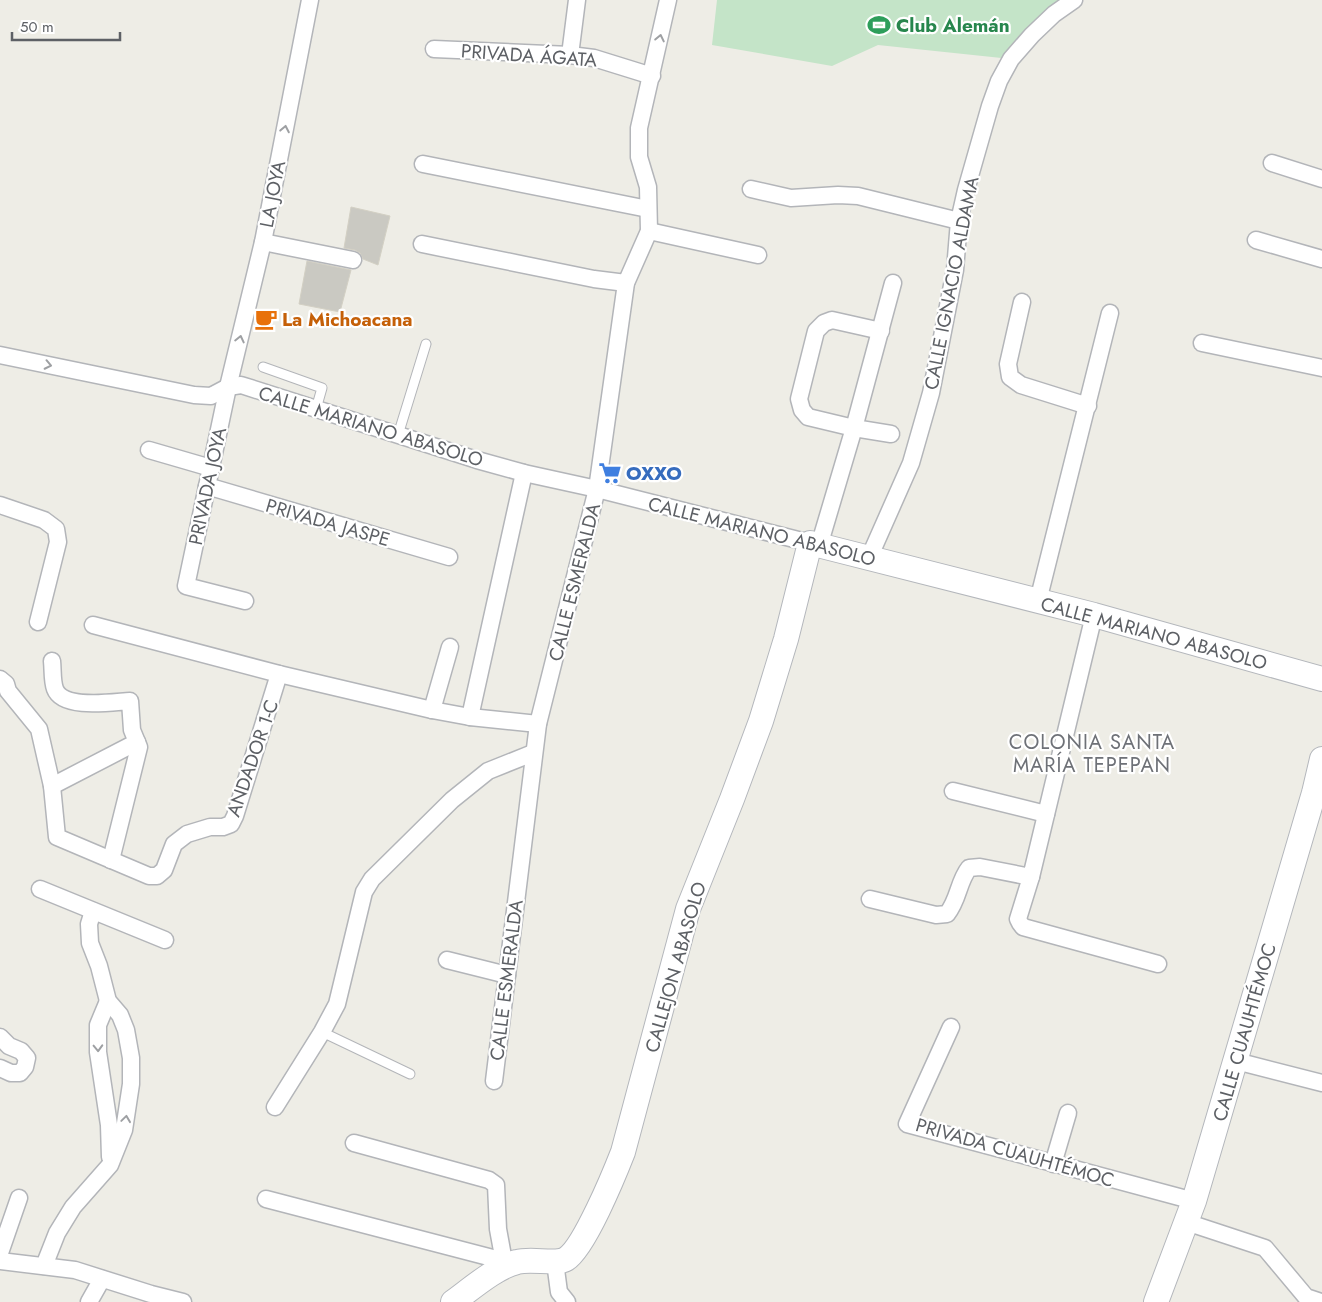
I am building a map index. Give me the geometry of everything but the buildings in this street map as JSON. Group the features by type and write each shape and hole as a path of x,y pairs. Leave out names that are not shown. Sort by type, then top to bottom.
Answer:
{"street":[{"name":"LA JOYA","path":"228,387 263,242 310,0"},
{"path":"570,55 577,0"},
{"name":"CALLE ESMERALDA","path":"494,1081 533,752 538,724 597,488 626,283 649,231 648,187 638,157 639,128 668,0"},
{"name":"CALLE IGNACIO ALDAMA","path":"869,558 911,463 931,393 955,270 959,222 990,106 999,82 1011,59 1054,14 1074,0"},
{"name":"PRIVADA ÁGATA","path":"434,49 570,55 594,58 652,76"},
{"path":"1272,163 1322,179"},
{"path":"423,164 648,208"},
{"path":"751,189 791,198 838,195 858,196 959,222"},
{"path":"649,231 758,256"},
{"path":"1256,240 1322,259"},
{"path":"263,242 353,260"},
{"path":"422,244 594,279 626,283"},
{"path":"815,544 854,428 893,284"},
{"path":"1022,302 1008,364 1010,377 1021,385 1088,406"},
{"path":"1038,601 1110,313"},
{"path":"881,331 832,320 824,323 816,331 799,399 802,410 808,417 854,428 891,434"},
{"path":"1202,343 1322,368"},
{"name":"CALLE MARIANO ABASOLO","path":"1,360 194,395 211,396 228,387 241,385 477,460 524,473 597,488 1094,615 1322,679"},
{"name":"PRIVADA JOYA","path":"228,387 186,586 245,601"},
{"path":"149,450 211,468"},
{"path":"470,717 524,473"},
{"name":"PRIVADA JASPE","path":"207,486 449,558"},
{"path":"0,505 44,520 56,529 58,542 38,622"},
{"name":"CALLEJON ABASOLO","path":"555,1262 565,1260 576,1251 609,1185 623,1152 688,909 761,721 815,544"},
{"path":"1094,615 1031,877 1018,919 1023,927 1158,964"},
{"path":"93,626 279,674 432,710 470,717 538,724"},
{"path":"432,710 450,647"},
{"path":"52,661 56,690 65,699 85,703 130,701 132,730 139,747 111,860"},
{"name":"ANDADOR 1-C","path":"0,679 6,684 8,691 39,729 52,786 57,837 149,876 157,876 164,870 174,844 187,834 210,827 223,827 231,824 279,674"},
{"path":"52,786 137,742"},
{"path":"275,1106 322,1032 337,1004 364,892 372,879 460,794 488,772 533,752"},
{"name":"CALLE CUAUHTÉMOC","path":"1156,1302 1190,1212 1314,794 1322,759"},
{"path":"953,791 1046,814"},
{"path":"870,899 936,915 947,914 955,905 963,876 969,868 980,867 1031,877"},
{"path":"40,889 165,940"},
{"path":"44,1266 57,1233 73,1207 110,1165 124,1130 131,1084 131,1058 126,1030 120,1015 108,1002 99,966 90,943 89,924 93,911"},
{"path":"447,960 507,975"},
{"path":"108,1002 98,1025 98,1052 109,1125 110,1165"},
{"name":"PRIVADA CUAUHTÉMOC","path":"951,1027 907,1124 1053,1164 1190,1212 1265,1248 1306,1296 1321,1302"},
{"path":"0,1036 9,1046 21,1051 27,1058 25,1066 20,1072 11,1073 0,1068"},
{"path":"1236,1061 1322,1083"},
{"path":"1053,1164 1068,1113"},
{"path":"354,1143 489,1180 496,1184 498,1229 504,1264"},
{"path":"0,1253 19,1198"},
{"path":"266,1199 504,1264 536,1260 555,1262 559,1292 567,1302"},
{"path":"0,1262 75,1270 151,1298 183,1302"},
{"path":"453,1302 504,1264"},
{"path":"89,1302 102,1279"}],"lane":[{"path":"398,435 426,344"},
{"path":"263,367 322,388 316,409"},
{"path":"322,1032 410,1074"}],"green space":[{"name":"Club Alemán","path":"717,0 1074,0 1011,59 878,45 832,66 712,45"}],"place":[{"name":"Club Alemán","path":"879,25"},
{"name":"La Michoacana","path":"266,319"},
{"name":"OXXO","path":"610,473"}],"district":[{"name":"COLONIA SANTA MARÍA TEPEPAN","path":"1092,754"}]}
